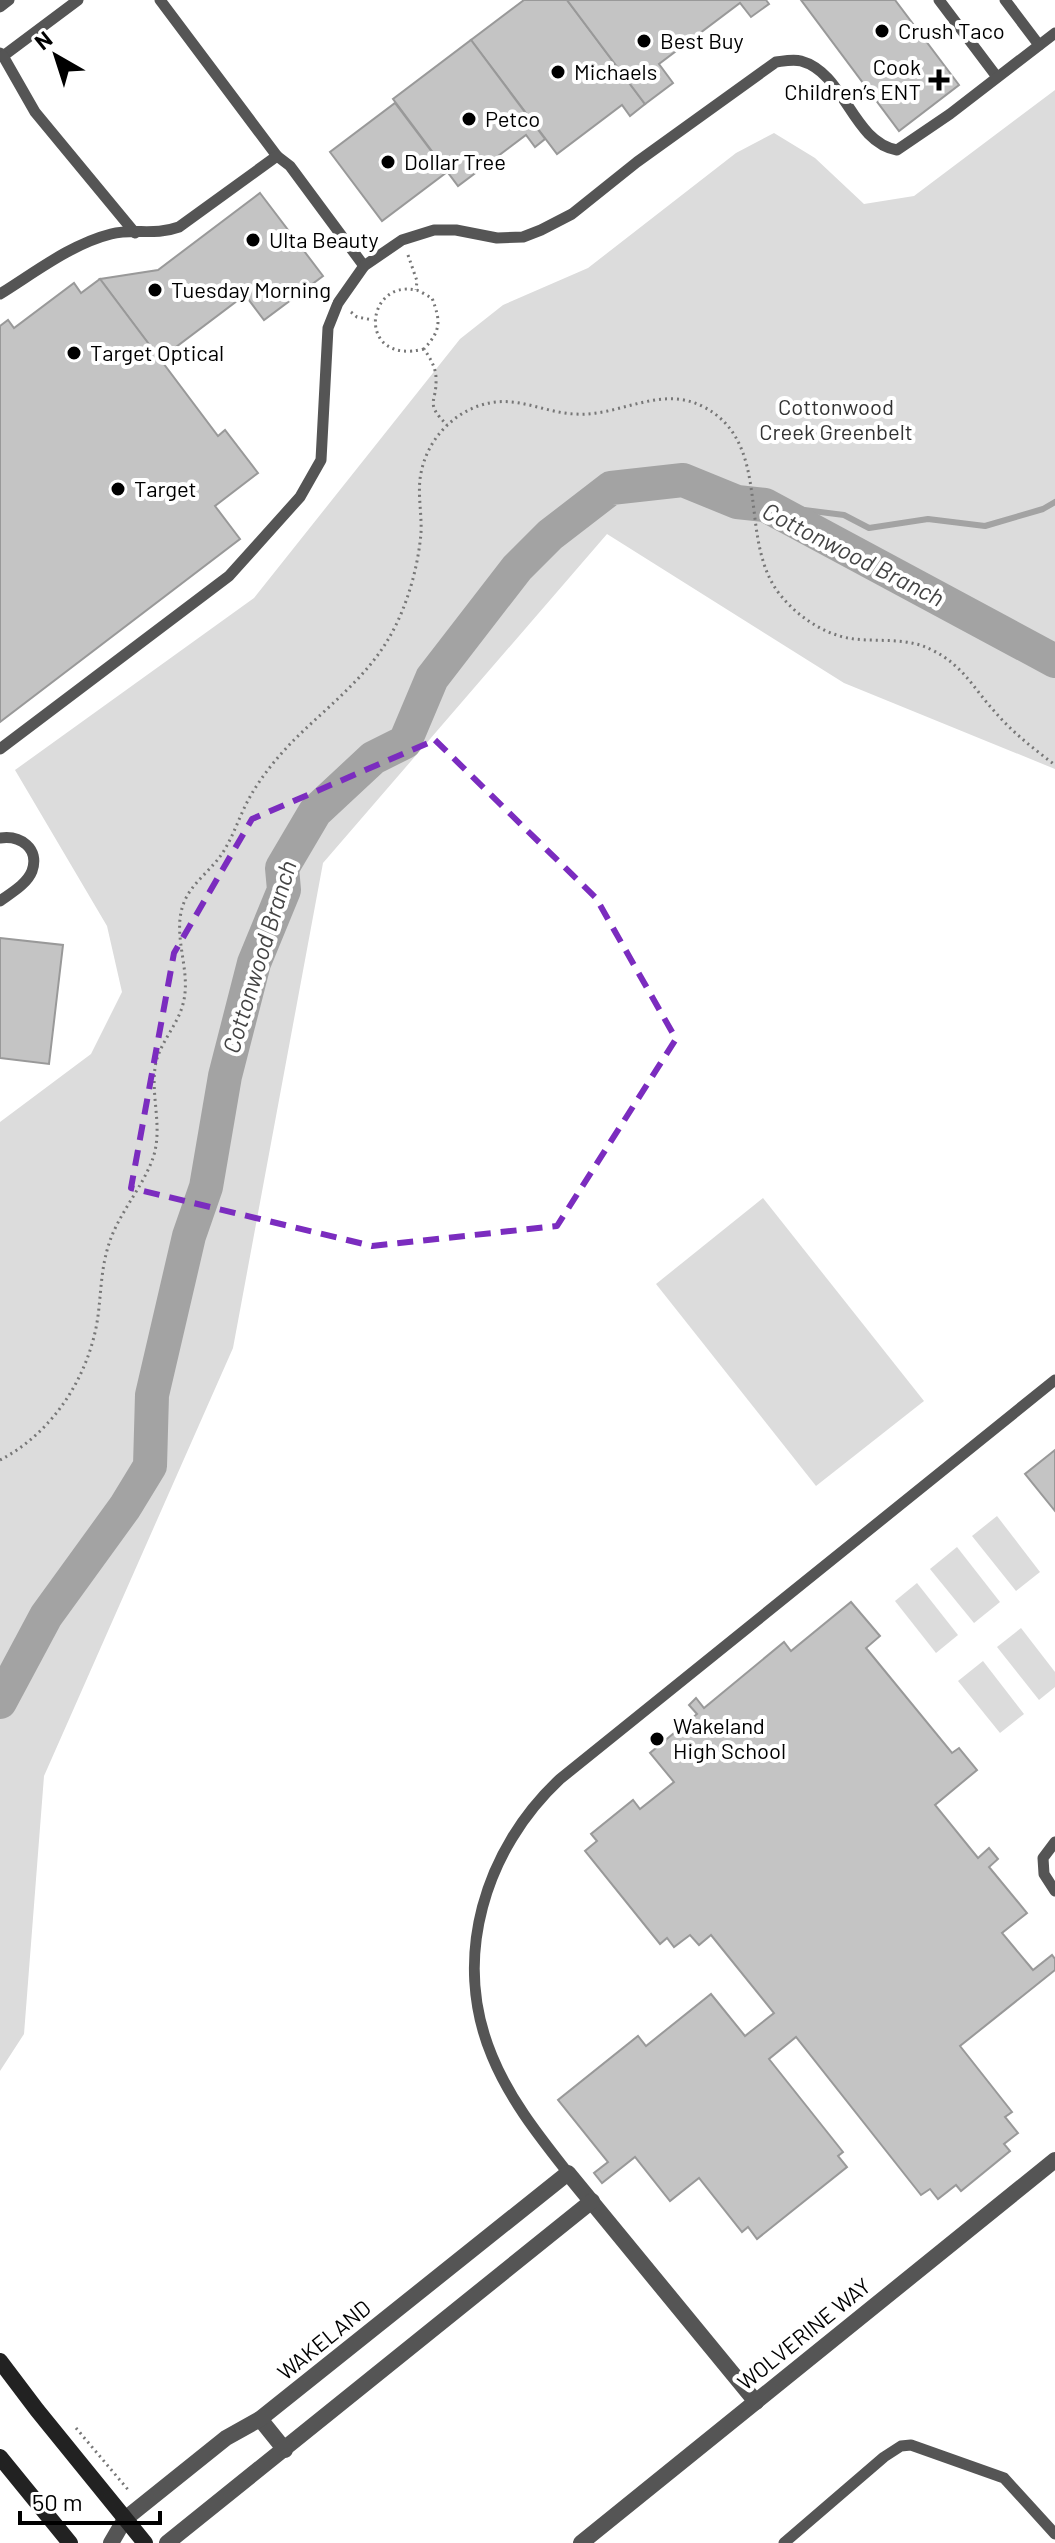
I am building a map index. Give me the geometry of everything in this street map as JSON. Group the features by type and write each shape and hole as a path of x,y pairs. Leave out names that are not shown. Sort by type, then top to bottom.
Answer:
{"main road":[{"path":"0,2361 145,2543"},
{"path":"0,2457 70,2543"}],"street":[{"name":"WOLVERINE WAY","path":"581,2543 1055,2160"},
{"path":"568,2173 756,2402"},
{"name":"WAKELAND","path":"111,2543 125,2519 226,2438 260,2419 568,2173"},
{"path":"167,2543 592,2201"},
{"path":"260,2419 285,2450"}],"lane":[{"path":"0,7 9,0"},
{"path":"78,0 2,55 35,112 135,233"},
{"path":"160,0 364,266"},
{"path":"939,0 997,77"},
{"path":"1005,0 1039,45"},
{"path":"0,749 229,576 300,497 321,460 328,328 338,303 364,266 402,240 434,230 456,230 497,238 523,237 541,230 572,214 637,162 776,62 798,59 814,66 826,76 874,139 884,148 897,150 1055,33"},
{"path":"0,294 53,262 111,234 160,233 179,227 277,156"},
{"path":"0,838 23,840 30,847 33,858 32,872 0,901"},
{"path":"568,2173 529,2122 505,2083 491,2054 479,2008 475,1949 480,1916 488,1884 509,1839 537,1801 560,1779 1055,1380"},
{"path":"1055,1842 1043,1858 1043,1865 1044,1874 1055,1891"},
{"path":"784,2543 884,2457 901,2446 911,2445 1004,2478 1055,2534"}],"path":[{"path":"402,240 417,281 416,290"},
{"path":"397,290 416,290 432,298 439,316 437,335 424,349 408,353 394,349 382,340 373,320 382,301 397,290"},
{"path":"338,303 357,317 373,320"},
{"path":"424,349 433,363 437,380 432,398 435,413 447,425"},
{"path":"0,1460 36,1434 61,1408 78,1381 91,1350 109,1243 154,1157 158,1127 155,1069 161,1046 183,1005 186,969 180,924 184,905 194,885 226,848 251,795 266,772 293,740 333,706 362,675 389,639 415,570 421,531 421,471 436,437 470,409 502,401 573,414 596,414 661,397 696,403 728,425 739,439 750,478 755,529 770,580 788,605 813,625 845,637 899,639 931,649 969,676 994,711 1027,744 1055,765"}],"highlighted area":[{"path":"435,740 596,898 676,1039 557,1226 372,1246 131,1188 174,953 252,819"}],"green space":[{"name":"Cottonwood Creek Greenbelt","path":"1055,90 1055,769 844,683 607,534 323,863 233,1348 44,1776 24,2034 0,2071 0,1122 91,1054 122,992 107,926 15,770 254,598 460,339 503,305 588,268 736,153 774,133 815,158 864,204 914,196"},
{"path":"763,1198 924,1401 816,1486 656,1284"},
{"path":"997,1516 1040,1572 1016,1591 972,1536"},
{"path":"957,1547 1000,1602 974,1623 930,1569"},
{"path":"917,1583 958,1635 936,1653 895,1601"},
{"path":"1021,1628 1055,1672 1055,1687 1039,1700 997,1647"},
{"path":"983,1661 1024,1714 1000,1733 958,1681"}],"building":[{"name":"Michaels","path":"524,0 567,0 645,104 630,116 622,105 557,154 471,40"},
{"name":"Best Buy","path":"567,0 766,0 769,4 751,17 740,3 659,64 673,83 645,104"},
{"path":"801,0 895,0 959,85 899,131"},
{"name":"Petco","path":"471,40 545,139 535,147 526,135 458,186 393,99"},
{"name":"Dollar Tree","path":"395,103 447,172 382,221 330,152"},
{"path":"260,193 323,276 264,320 245,295 160,359 100,279 158,270"},
{"name":"Target","path":"100,279 218,436 225,430 258,473 215,506 240,539 0,722 0,326 8,320 14,328 74,283 81,293"},
{"path":"0,938 63,945 49,1064 0,1058"},
{"path":"1055,1450 1055,1511 1025,1474"},
{"path":"851,1602 880,1636 866,1648 952,1753 959,1748 977,1770 935,1805 978,1858 989,1848 998,1859 989,1867 1027,1913 1002,1933 1033,1970 1052,1955 1055,1970 960,2046 1012,2112 1005,2117 1018,2133 1004,2144 1010,2151 961,2191 956,2185 938,2199 930,2189 921,2195 796,2037 769,2059 843,2152 838,2156 847,2167 757,2239 748,2227 742,2232 699,2178 670,2201 635,2157 602,2183 594,2173 608,2162 558,2100 638,2036 646,2046 711,1994 745,2036 774,2013 711,1935 699,1945 690,1935 674,1947 667,1938 660,1944 585,1851 597,1841 591,1834 633,1800 640,1809 674,1782 650,1753 697,1714 689,1705 696,1698 704,1708 784,1642 791,1651"}],"waterway":[{"name":"Cottonwood Branch","path":"0,1702 46,1616 125,1507 150,1466 152,1395 189,1236 206,1187 225,1076 254,963 284,890 282,868 315,812 373,758 405,742 432,678 517,568 550,535 611,488 683,480 737,502 765,505 1055,661"},
{"path":"765,505 844,515 869,528 928,519 985,526 1043,509 1055,502"}],"place":[{"name":"Crush Taco","path":"882,31"},
{"name":"Best Buy","path":"644,41"},
{"name":"Michaels","path":"558,72"},
{"name":"Cook Children’s ENT","path":"939,80"},
{"name":"Petco","path":"469,119"},
{"name":"Dollar Tree","path":"388,162"},
{"name":"Ulta Beauty","path":"253,240"},
{"name":"Tuesday Morning","path":"155,290"},
{"name":"Target Optical","path":"74,353"},
{"name":"Target","path":"118,489"},
{"name":"Wakeland High School","path":"657,1739"}]}
